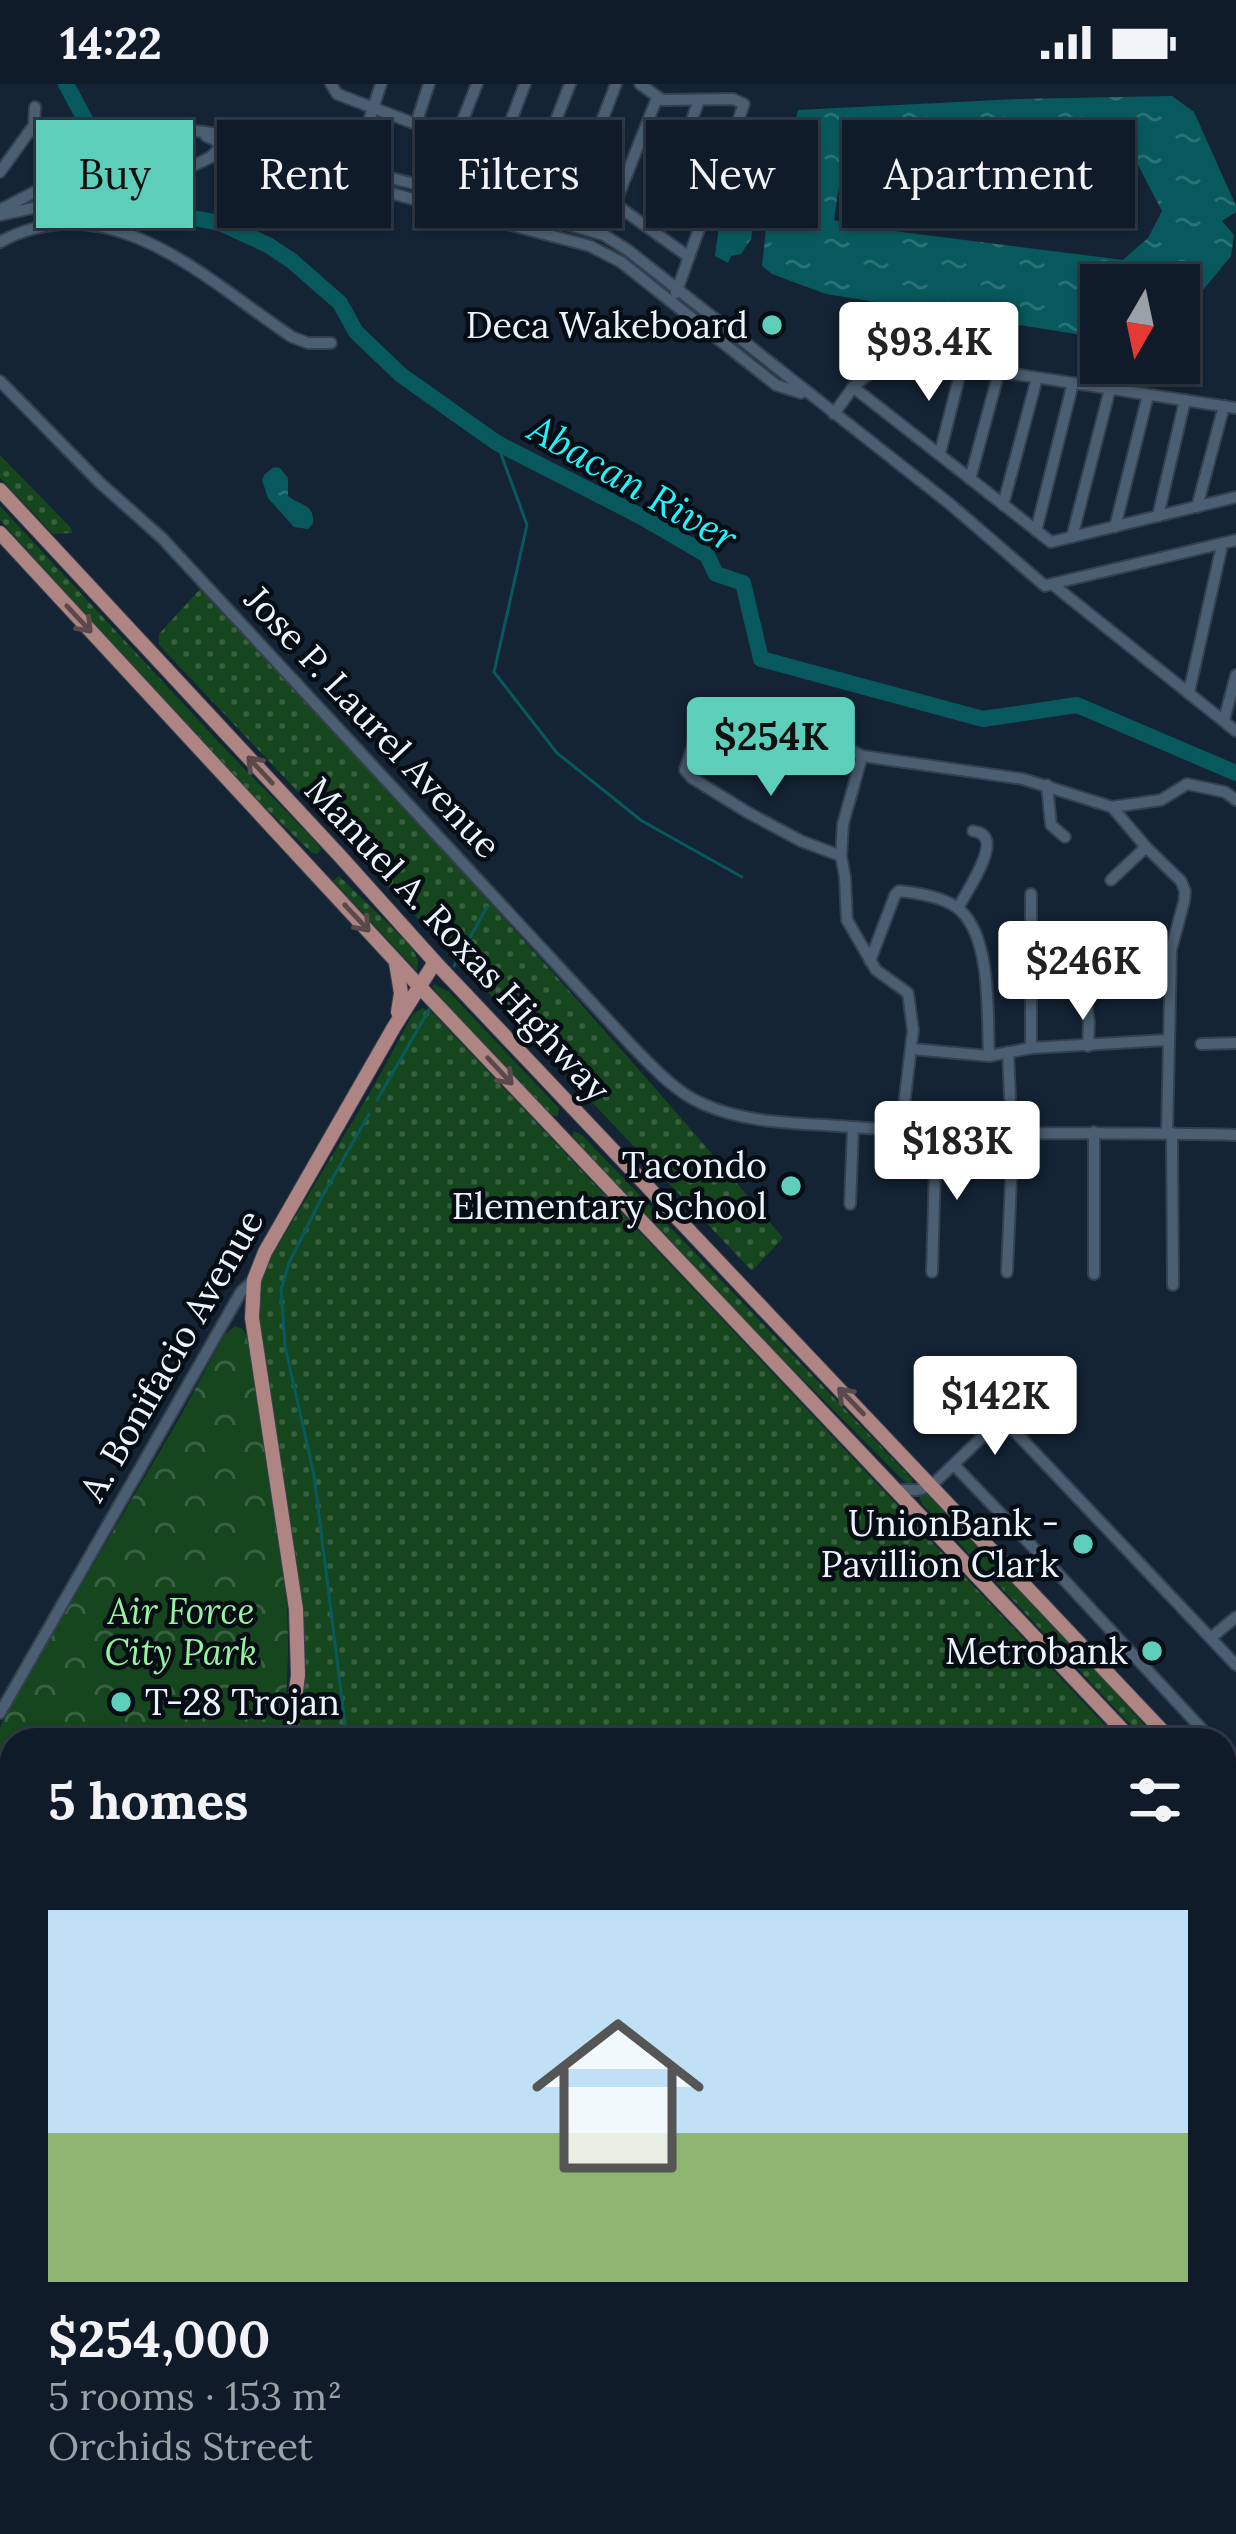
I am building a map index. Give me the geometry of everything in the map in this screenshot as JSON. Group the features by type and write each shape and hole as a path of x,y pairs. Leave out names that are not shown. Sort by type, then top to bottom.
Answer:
{"main road":[{"name":"Manuel A. Roxas Highway","path":"0,490 435,962 1160,1728"},
{"name":"Manuel A. Roxas Highway","path":"0,533 419,986 1121,1728"},
{"path":"318,877 340,856"},
{"name":"A. Bonifacio Avenue","path":"394,1027 401,993 395,958"},
{"name":"A. Bonifacio Avenue","path":"254,1280 265,1252 435,962"},
{"path":"560,1136 580,1116"},
{"path":"254,1280 254,1341 298,1631 291,1728"}],"street":[{"path":"331,84 334,92 348,90 373,108 415,124"},
{"path":"369,120 382,84"},
{"path":"417,120 429,84"},
{"path":"463,120 477,84"},
{"path":"511,120 525,84"},
{"path":"556,120 570,84"},
{"path":"602,120 616,84"},
{"path":"640,84 656,98 668,101 738,99 745,107 673,302"},
{"path":"622,186 656,98"},
{"path":"652,230 699,100"},
{"path":"0,172 34,125 34,107"},
{"path":"1,208 156,130 177,129 217,138"},
{"path":"193,167 217,150"},
{"path":"391,184 604,235 629,251 1236,731"},
{"path":"391,186 590,245 621,262 776,385 810,396"},
{"path":"1,208 36,207"},
{"path":"622,209 688,257"},
{"path":"0,242 36,228"},
{"path":"113,228 160,248 300,341 331,343"},
{"path":"834,414 853,387 876,368 900,364 962,366 1230,407 1196,507"},
{"path":"940,453 962,366"},
{"path":"970,479 999,372"},
{"path":"1003,505 1037,377"},
{"name":"Jose P. Laurel Avenue","path":"0,381 162,538 672,1085 701,1104 740,1116 853,1128"},
{"path":"1036,531 1073,383"},
{"path":"853,387 1051,542 1236,497"},
{"path":"1072,537 1110,389"},
{"path":"1115,526 1148,395"},
{"path":"1158,516 1185,400"},
{"path":"1051,586 1236,543"},
{"path":"1051,586 1236,543"},
{"path":"1189,692 1220,550"},
{"path":"1224,720 1236,675"},
{"path":"695,740 685,770 692,778 801,841 841,856"},
{"path":"836,742 862,756 1047,785 1112,807 1161,800 1187,784 1225,791 1236,800"},
{"path":"862,756 842,824 847,920 876,970 908,992 913,1030 901,1131"},
{"path":"1047,785 1051,825 1065,837"},
{"path":"1112,807 1185,891 1171,950 1167,1040 1173,1286"},
{"path":"958,908 988,848 988,840 974,831"},
{"path":"1111,880 1146,847"},
{"path":"870,961 899,891 958,908 980,943 989,1056"},
{"path":"1031,894 1031,1048"},
{"path":"1033,965 1077,967 1089,1022 1088,1046"},
{"path":"912,1048 989,1056 1031,1048 1167,1040"},
{"path":"1201,1044 1236,1043"},
{"path":"1008,1052 1010,1098"},
{"path":"850,1204 853,1128 1236,1135"},
{"path":"1094,1132 1094,1274"},
{"path":"932,1272 936,1133"},
{"path":"1007,1272 1012,1133"},
{"name":"A. Bonifacio Avenue","path":"0,1713 241,1292 254,1280"},
{"path":"895,1490 931,1486 1002,1418 1236,1665"},
{"path":"954,1466 1201,1728"},
{"path":"1212,1637 1236,1617"}],"green space":[{"path":"0,455 72,533 53,534 0,478"},
{"path":"0,506 315,841 321,849 318,854 248,791 35,559 0,520"},
{"path":"201,588 569,991 783,1238 752,1271 159,645 159,634"},
{"path":"339,876 411,946 417,971 333,881"},
{"path":"434,984 449,992 559,1108 558,1116 550,1115 444,1002"},
{"path":"422,1008 431,1011 1108,1728 298,1728 301,1700 259,1320 261,1282 271,1257 413,1014"},
{"path":"574,1131 913,1485 719,1295 572,1138"},
{"name":"Air Force City Park","path":"235,1326 247,1337 281,1538 288,1639 282,1728 0,1728 180,1417 225,1334"},
{"path":"926,1493 1147,1728 1134,1728 922,1504 918,1494"}],"water":[{"path":"1172,96 1194,112 1236,206 1236,212 1222,221 1234,235 1231,256 1200,294 1200,264 1080,264 1080,335 826,294 762,266 766,228 818,228 818,120 796,120 798,110"},
{"path":"719,228 753,228 741,254 731,256 728,263 715,256"},
{"path":"274,467 288,478 288,496 311,512 313,523 308,529 294,527 268,498 262,480"}],"waterway":[{"name":"Abacan River","path":"66,84 122,195 156,211 220,223 268,245 340,303 356,332 401,375 497,443 707,555 716,574 743,583 761,659 983,719 1077,705 1236,773"},
{"path":"497,443 527,525 494,672 557,753 642,821 742,877"},
{"path":"454,966 487,907"},
{"path":"377,1100 430,1008"},
{"path":"346,1728 314,1475 285,1346 281,1290 289,1263 369,1114"}],"place":[{"name":"Deca Wakeboard","path":"772,325"},
{"name":"Tacondo Elementary School","path":"791,1186"},
{"name":"UnionBank - Pavillion Clark","path":"1083,1544"},
{"name":"Metrobank","path":"1152,1651"},
{"name":"T-28 Trojan","path":"121,1702"}]}
